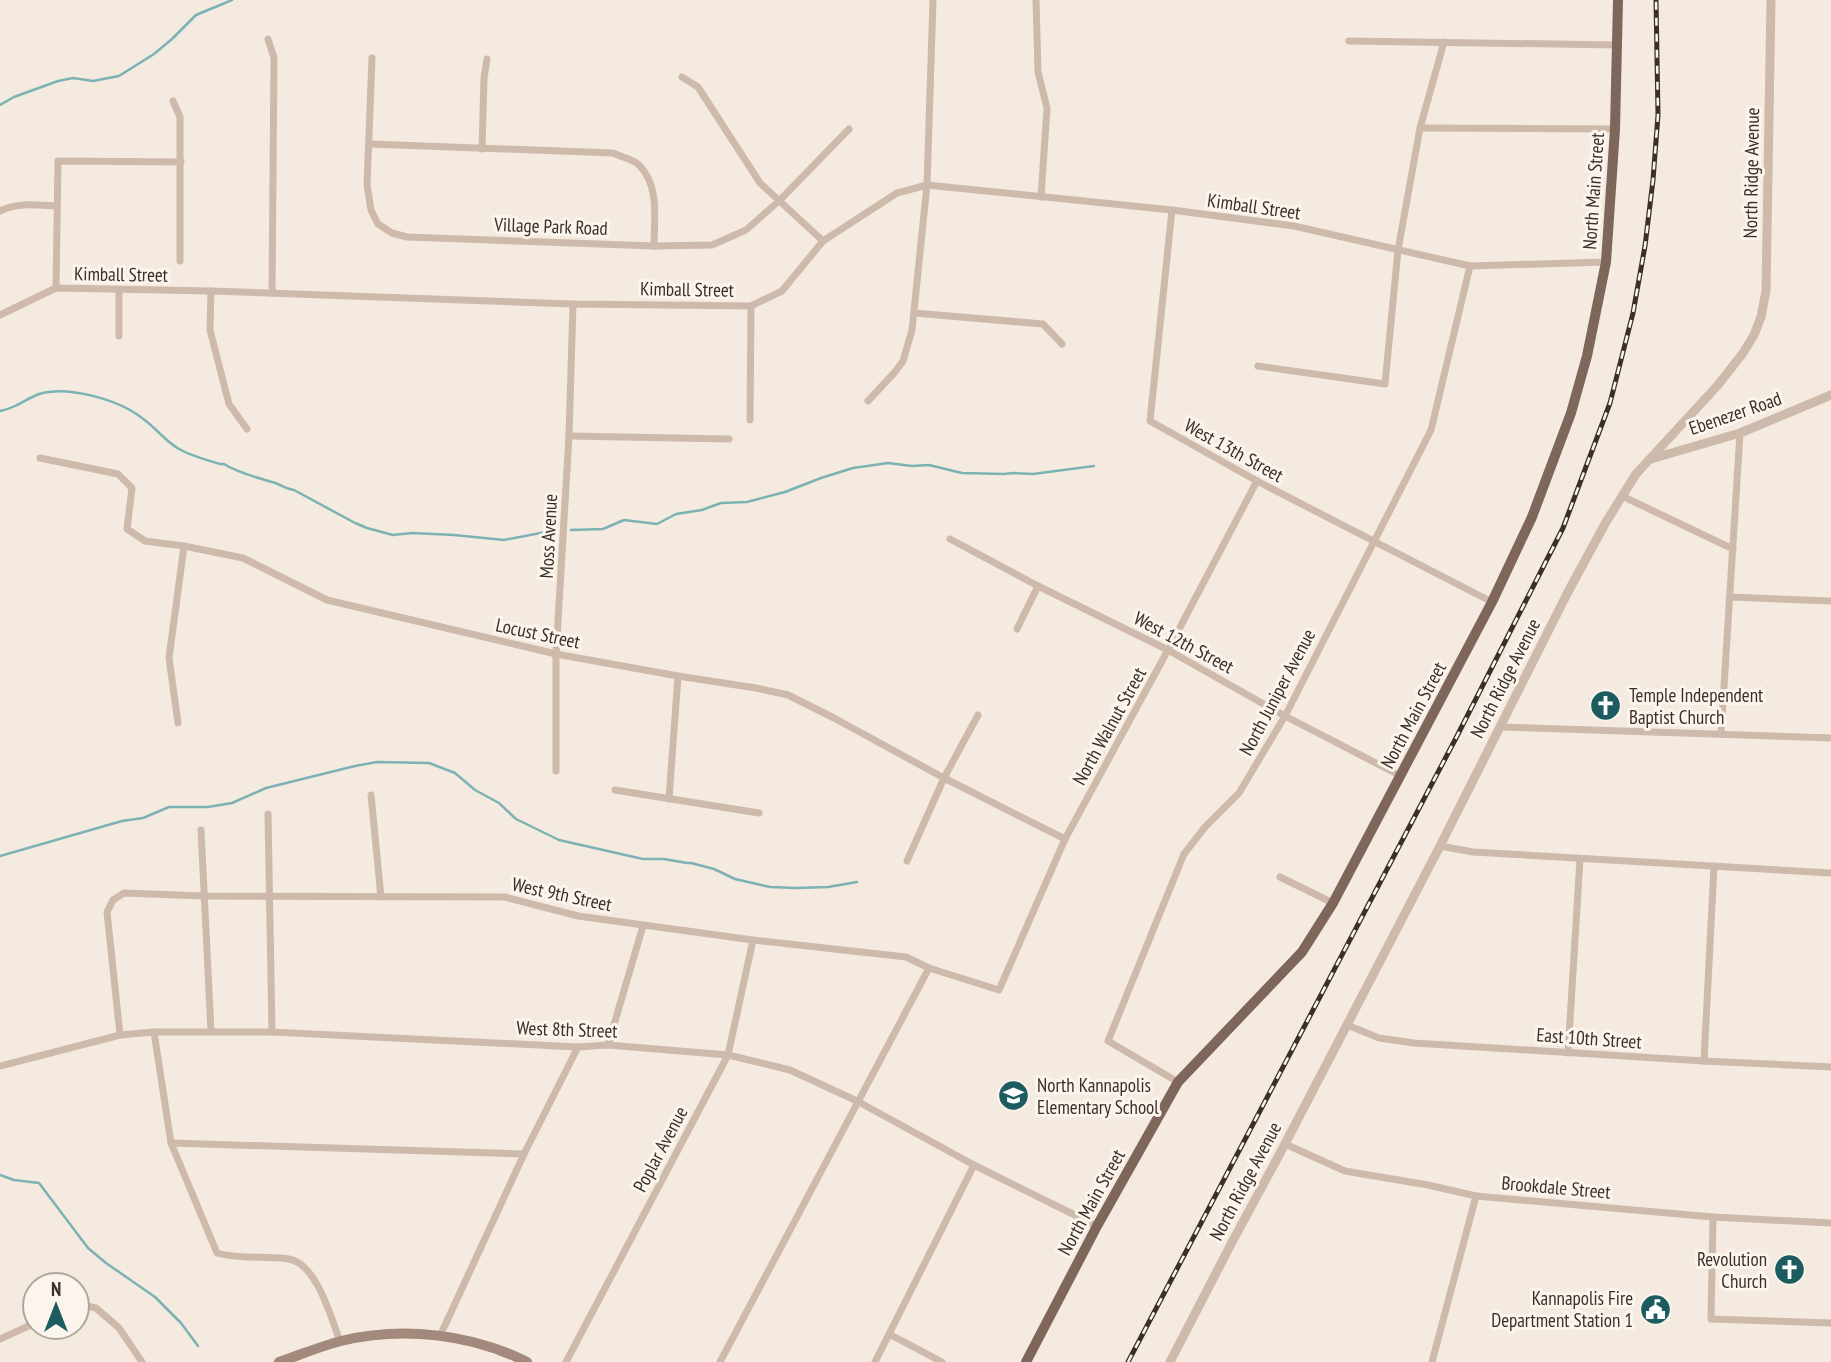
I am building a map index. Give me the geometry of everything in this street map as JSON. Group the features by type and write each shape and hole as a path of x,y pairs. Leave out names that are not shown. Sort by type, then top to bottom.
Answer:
{"main road":[{"name":"North Main Street","path":"1026,1362 1097,1226 1178,1082 1302,952 1333,903 1492,602 1532,517 1571,413 1587,356 1606,262 1615,129 1618,0"},
{"path":"279,1362 340,1341 373,1335 402,1334 440,1336 483,1345 527,1362"}],"street":[{"path":"868,401 903,361 912,330 927,185 933,0"},
{"path":"1036,0 1038,72 1047,108 1041,197"},
{"name":"North Ridge Avenue","path":"1170,1362 1606,522 1636,474 1711,393 1754,335 1766,291 1771,0"},
{"path":"268,39 274,58 272,293"},
{"path":"1349,41 1617,45"},
{"path":"1258,366 1385,384 1398,250 1420,128 1444,42"},
{"name":"Village Park Road","path":"372,58 367,185 371,210 378,223 392,233 407,237 654,246 712,245 746,230 780,200 849,129"},
{"path":"482,149 487,59"},
{"path":"682,77 698,87 760,183 823,241"},
{"path":"173,101 180,117 180,261"},
{"path":"1420,128 1615,129"},
{"path":"370,144 614,153 637,163 649,179 654,192 654,246"},
{"path":"0,315 56,288 58,161 181,162"},
{"name":"Kimball Street","path":"56,288 573,304 751,306 782,291 823,241 897,193 927,185 1172,210 1294,226 1470,266 1606,262"},
{"path":"0,211 21,205 57,206"},
{"name":"West 13th Street","path":"1172,210 1150,421 1257,481 1492,602"},
{"name":"North Juniper Avenue","path":"1178,1082 1108,1041 1184,855 1205,827 1240,793 1285,716 1431,430 1470,266"},
{"path":"118,336 119,290"},
{"path":"211,291 210,330 229,404 247,429"},
{"name":"Moss Avenue","path":"556,771 556,654 569,436 573,304"},
{"path":"750,421 751,306"},
{"path":"914,313 1043,324 1062,344"},
{"name":"Ebenezer Road","path":"1649,459 1740,433 1831,395"},
{"path":"1721,734 1740,433"},
{"path":"569,436 729,439"},
{"name":"Locust Street","path":"40,458 118,474 132,488 127,529 145,541 243,558 327,600 556,654 788,695 1065,839"},
{"name":"North Walnut Street","path":"999,990 1065,839 1257,481"},
{"path":"1622,496 1733,549"},
{"name":"West 12th Street","path":"950,539 1168,650 1285,716 1401,776"},
{"path":"178,723 169,659 184,547"},
{"path":"1017,629 1038,586"},
{"path":"1730,597 1831,601"},
{"path":"669,799 678,676"},
{"path":"907,861 944,778 978,715"},
{"path":"1500,727 1831,738"},
{"path":"615,790 759,813"},
{"path":"371,795 380,897"},
{"path":"268,814 272,1032"},
{"path":"201,830 211,1031"},
{"path":"1440,846 1473,852 1831,873"},
{"path":"1568,1053 1580,859"},
{"path":"1704,1062 1714,866"},
{"path":"1280,877 1333,903"},
{"name":"West 9th Street","path":"120,1035 107,912 113,900 124,893 204,896 505,897 578,916 643,926 906,957 929,968 999,990"},
{"path":"608,1045 643,926"},
{"name":"Poplar Avenue","path":"566,1362 728,1055 753,940"},
{"path":"720,1362 929,968"},
{"name":"East 10th Street","path":"1347,1025 1379,1038 1414,1043 1704,1062 1831,1067"},
{"path":"154,1031 170,1143 217,1253 292,1260 303,1267 314,1279 340,1341"},
{"name":"West 8th Street","path":"0,1066 120,1035 154,1031 272,1032 578,1047 608,1045 728,1055 790,1070 858,1101 974,1165 1097,1226"},
{"path":"440,1336 524,1154 578,1047"},
{"path":"170,1143 524,1154"},
{"name":"Brookdale Street","path":"1285,1144 1345,1171 1476,1196 1713,1217 1831,1223"},
{"path":"875,1362 974,1165"},
{"path":"1432,1362 1476,1196"},
{"path":"1713,1217 1710,1319 1831,1323"},
{"path":"91,1307 120,1328 142,1362"},
{"path":"0,1339 21,1329"},
{"path":"889,1334 942,1362"}],"waterway":[{"path":"0,105 58,81 73,78 93,81 119,76 154,54 196,15 232,0"},
{"path":"0,411 39,394 51,392 64,391 107,400 132,411 184,451 294,490 355,523 393,535 412,533 504,540 556,530"},
{"path":"571,530 603,529 624,520 657,524 676,514 702,510 721,503 747,502 853,468 888,463 929,465 962,473 1004,474 1033,474 1094,466"},
{"path":"0,856 122,821 143,818 169,807 208,807 232,803 266,788 355,766 377,762 429,763 455,773 475,790 499,803 516,819 559,840 643,859 691,863 714,869 735,879 770,887 828,887 857,882"},
{"path":"0,1175 39,1183 88,1248 155,1297 181,1323 198,1346"}],"railway":[{"path":"1128,1362 1456,738 1563,528 1610,403 1633,313 1645,246 1658,115 1656,0"}],"place":[{"name":"Temple Independent Baptist Church","path":"1606,706"},
{"name":"North Kannapolis Elementary School","path":"1014,1096"},
{"name":"Revolution Church","path":"1790,1270"},
{"name":"Kannapolis Fire Department Station 1","path":"1656,1309"}]}
